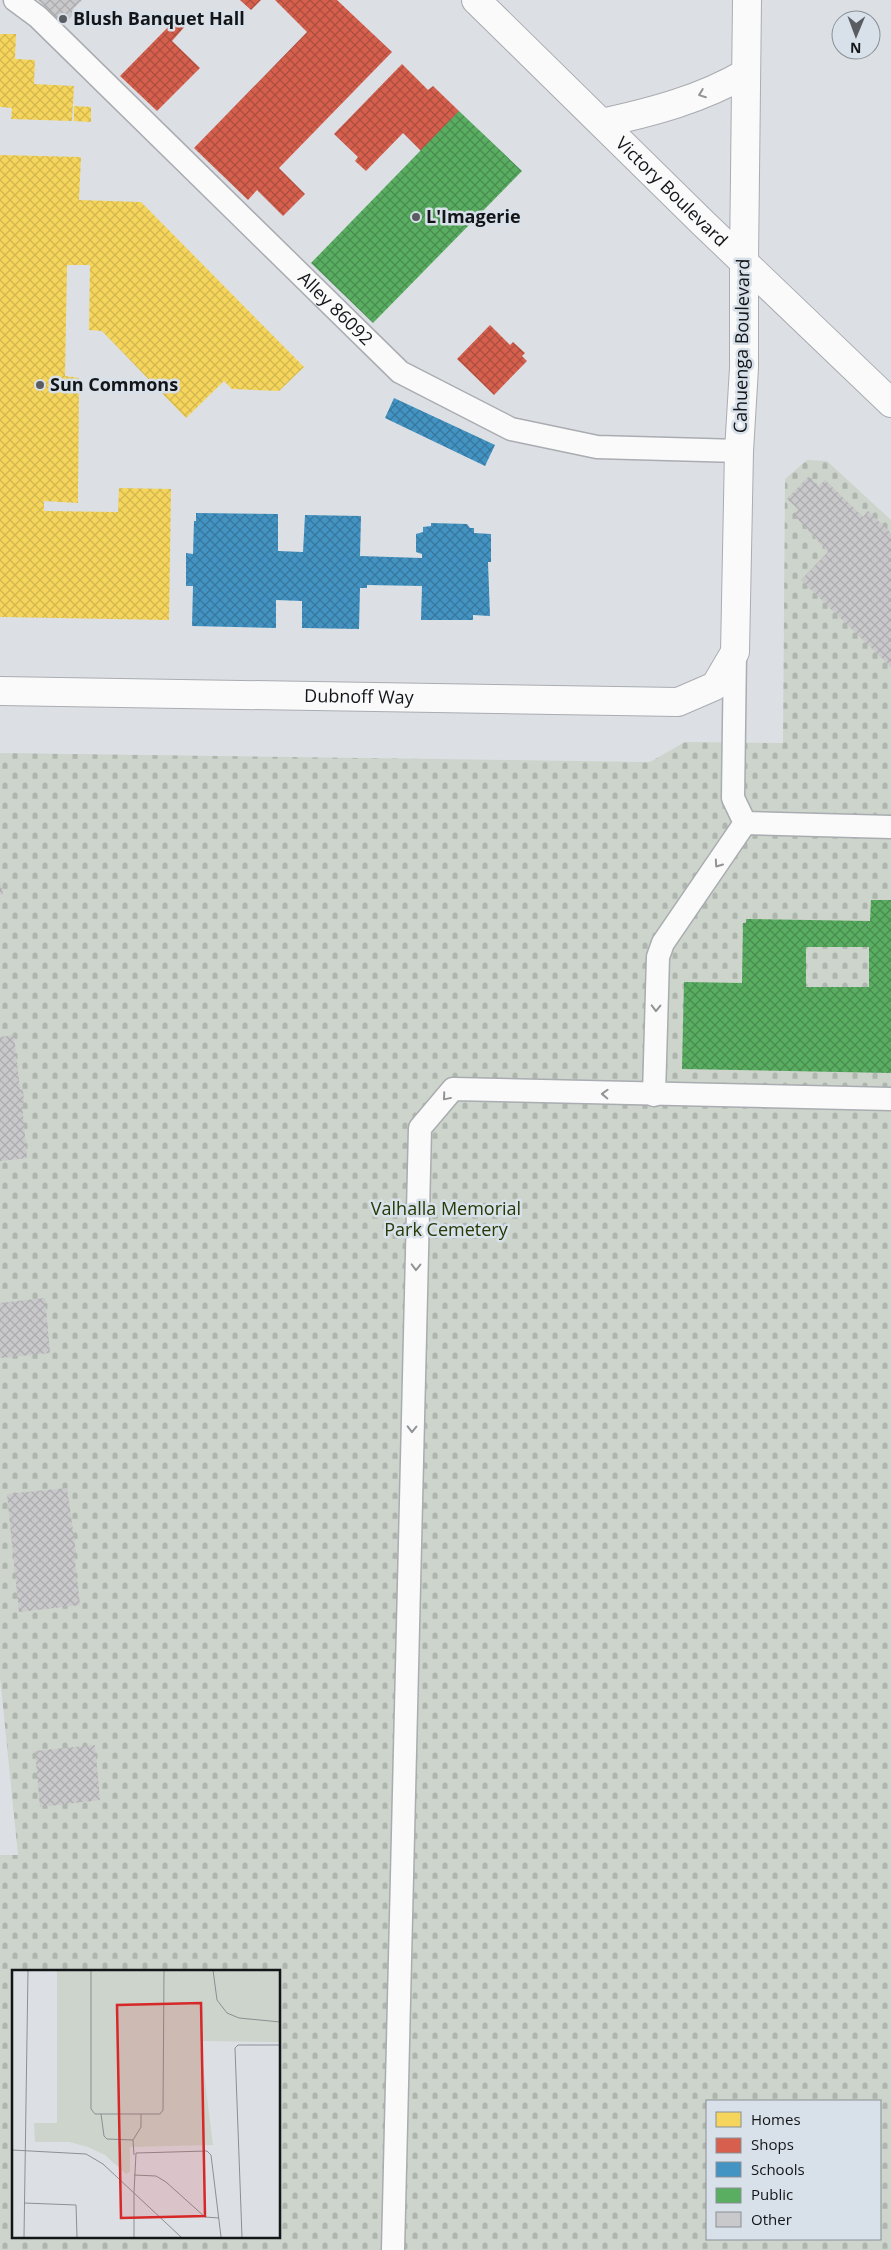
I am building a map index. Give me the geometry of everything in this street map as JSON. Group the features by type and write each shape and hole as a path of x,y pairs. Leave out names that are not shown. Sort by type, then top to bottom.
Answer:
{"street":[{"name":"Victory Boulevard","path":"476,0 891,403"},
{"name":"Cahuenga Boulevard","path":"715,686 735,652 739,451 744,368 747,0"},
{"path":"602,123 664,108 729,84 746,74"},
{"name":"Dubnoff Way","path":"0,691 678,702 715,686"}],"lane":[{"name":"Alley 86092","path":"15,0 38,17 400,372 511,429 597,447 739,451"},
{"path":"735,652 733,798 746,823"},
{"path":"746,823 891,827"},
{"path":"654,1095 658,957 663,943 746,823"},
{"path":"393,2250 420,1128 453,1089 891,1099"}],"green space":[{"name":"Valhalla Memorial Park Cemetery","path":"807,460 827,461 891,520 891,2250 0,2250 0,1855 18,1855 0,1677 0,753 650,762 685,742 783,743 785,479"}],"building: Homes":[{"path":"0,34 16,34 15,59 35,60 34,84 74,86 72,121 11,119 12,108 0,107"},
{"path":"74,106 91,107 91,122 74,121"},
{"name":"Sun Commons","path":"0,155 81,157 79,200 141,202 304,367 279,391 232,389 224,381 186,418 102,331 89,330 90,265 67,265 65,376 79,378 78,503 44,501 44,511 118,512 119,488 171,489 169,620 0,617"}],"building: Shops":[{"path":"240,0 261,0 251,10"},
{"path":"275,0 337,0 392,52 279,168 305,194 283,216 257,190 248,200 194,148 307,32"},
{"path":"181,17 187,24 172,41 200,68 157,111 120,76 174,21"},
{"path":"402,64 428,90 433,86 459,111 421,151 403,133 366,171 355,161 358,157 334,134"},
{"path":"490,325 510,345 513,342 525,353 522,356 527,361 494,395 457,359"}],"building: Schools":[{"path":"394,398 495,445 485,466 385,418"},
{"path":"196,513 278,514 278,551 303,552 305,515 361,516 360,556 422,558 422,554 416,552 416,534 423,532 423,527 431,526 431,523 467,524 470,528 474,528 474,533 491,534 491,562 488,562 490,616 473,615 473,620 421,620 422,586 367,585 367,588 360,588 359,629 302,628 302,601 276,600 276,628 192,626 193,586 186,586 186,553 193,554"}],"building: Public":[{"name":"L'Imagerie","path":"459,111 522,171 373,323 311,263"},
{"path":"871,900 891,900 891,1073 682,1069 684,982 742,983 743,923 746,923 746,919 870,921","holes":["806,947 869,947 869,987 806,987"]}],"building: Other":[{"name":"Blush Banquet Hall","path":"38,0 82,0 73,9 76,12 63,25"},
{"path":"809,476 819,486 825,480 863,517 868,511 891,533 891,667 801,580 828,552 794,515 798,509 787,499"},
{"path":"0,881 3,894 0,895"},
{"path":"14,1035 20,1090 23,1089 24,1103 22,1103 27,1158 0,1161 0,1037"},
{"path":"45,1298 50,1353 0,1358 0,1303"},
{"path":"67,1488 76,1552 74,1552 80,1605 19,1612 7,1494"},
{"path":"95,1745 100,1800 40,1807 35,1751"}],"place":[{"name":"Blush Banquet Hall","path":"63,19"},
{"name":"L'Imagerie","path":"416,217"},
{"name":"Sun Commons","path":"40,385"}]}
